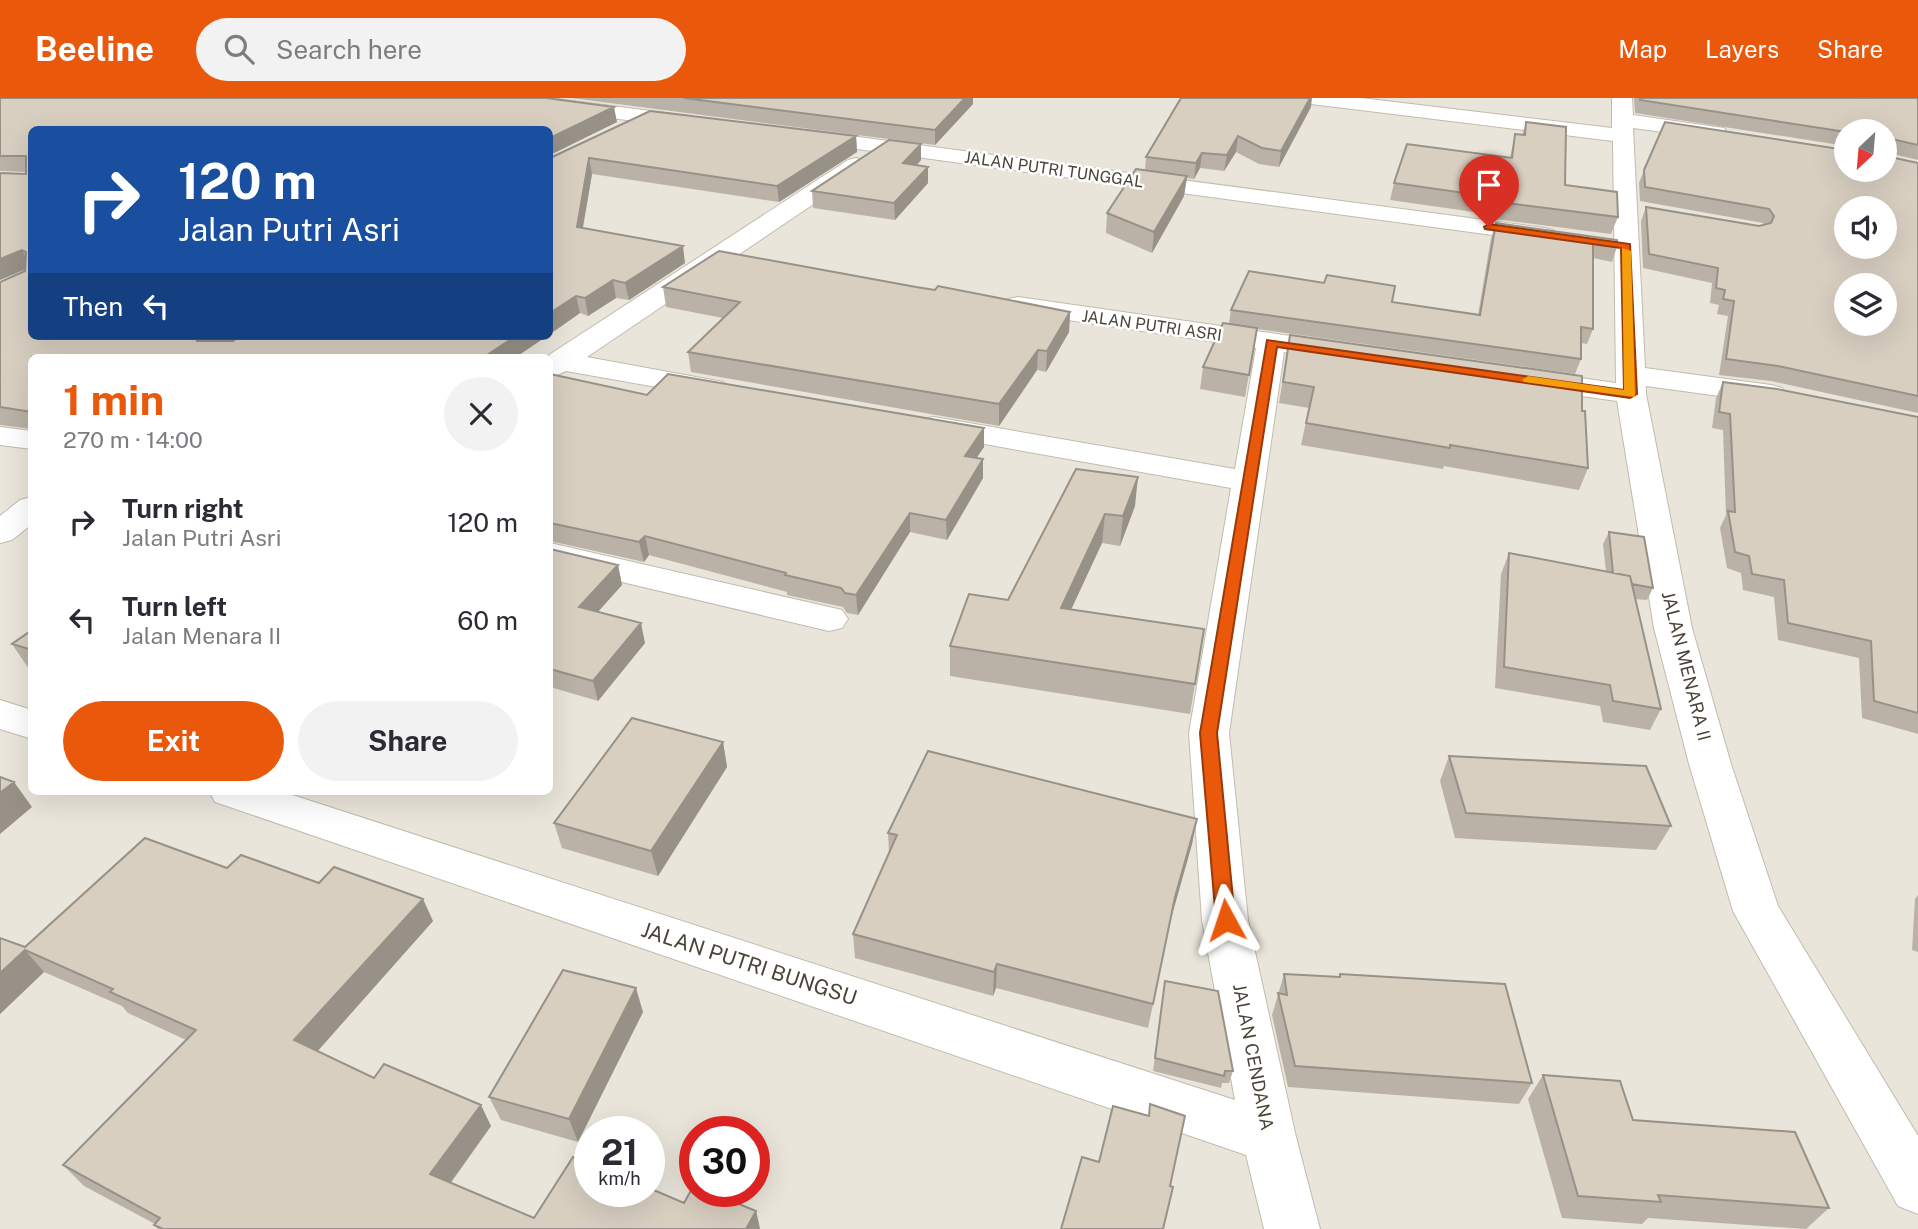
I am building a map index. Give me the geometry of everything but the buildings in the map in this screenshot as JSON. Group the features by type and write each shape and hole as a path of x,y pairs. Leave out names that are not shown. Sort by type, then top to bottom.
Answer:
{"street":[{"path":"501,98 714,125"},
{"path":"611,135 679,98"},
{"path":"1311,98 1622,118 1731,136"},
{"name":"JALAN MENARA II","path":"1622,118 1616,232 1631,385 1673,628 1710,764 1756,911 1918,1187"},
{"name":"JALAN PUTRI TUNGGAL","path":"780,133 1571,238"},
{"path":"554,365 885,146"},
{"path":"1616,232 1650,212"},
{"path":"716,256 757,263"},
{"name":"JALAN PUTRI ASRI","path":"987,301 1365,356"},
{"name":"JALAN CENDANA","path":"1271,342 1209,733 1226,920 1269,1138 1292,1229"},
{"path":"554,365 735,392"},
{"path":"1512,377 1797,399"},
{"path":"911,422 1250,481"},
{"path":"0,436 28,440"},
{"path":"0,533 28,510"},
{"path":"553,555 830,619"},
{"path":"0,715 28,724"},
{"name":"JALAN PUTRI BUNGSU","path":"242,795 1269,1138"}],"shaded area":[{"path":"0,98 1918,98 1918,1229 0,1229"}],"slow traffic":[{"path":"1528,380 1630,394 1626,251"}],"route":[{"path":"1226,920 1209,733 1271,342 1630,394 1626,246 1489,227"}]}
